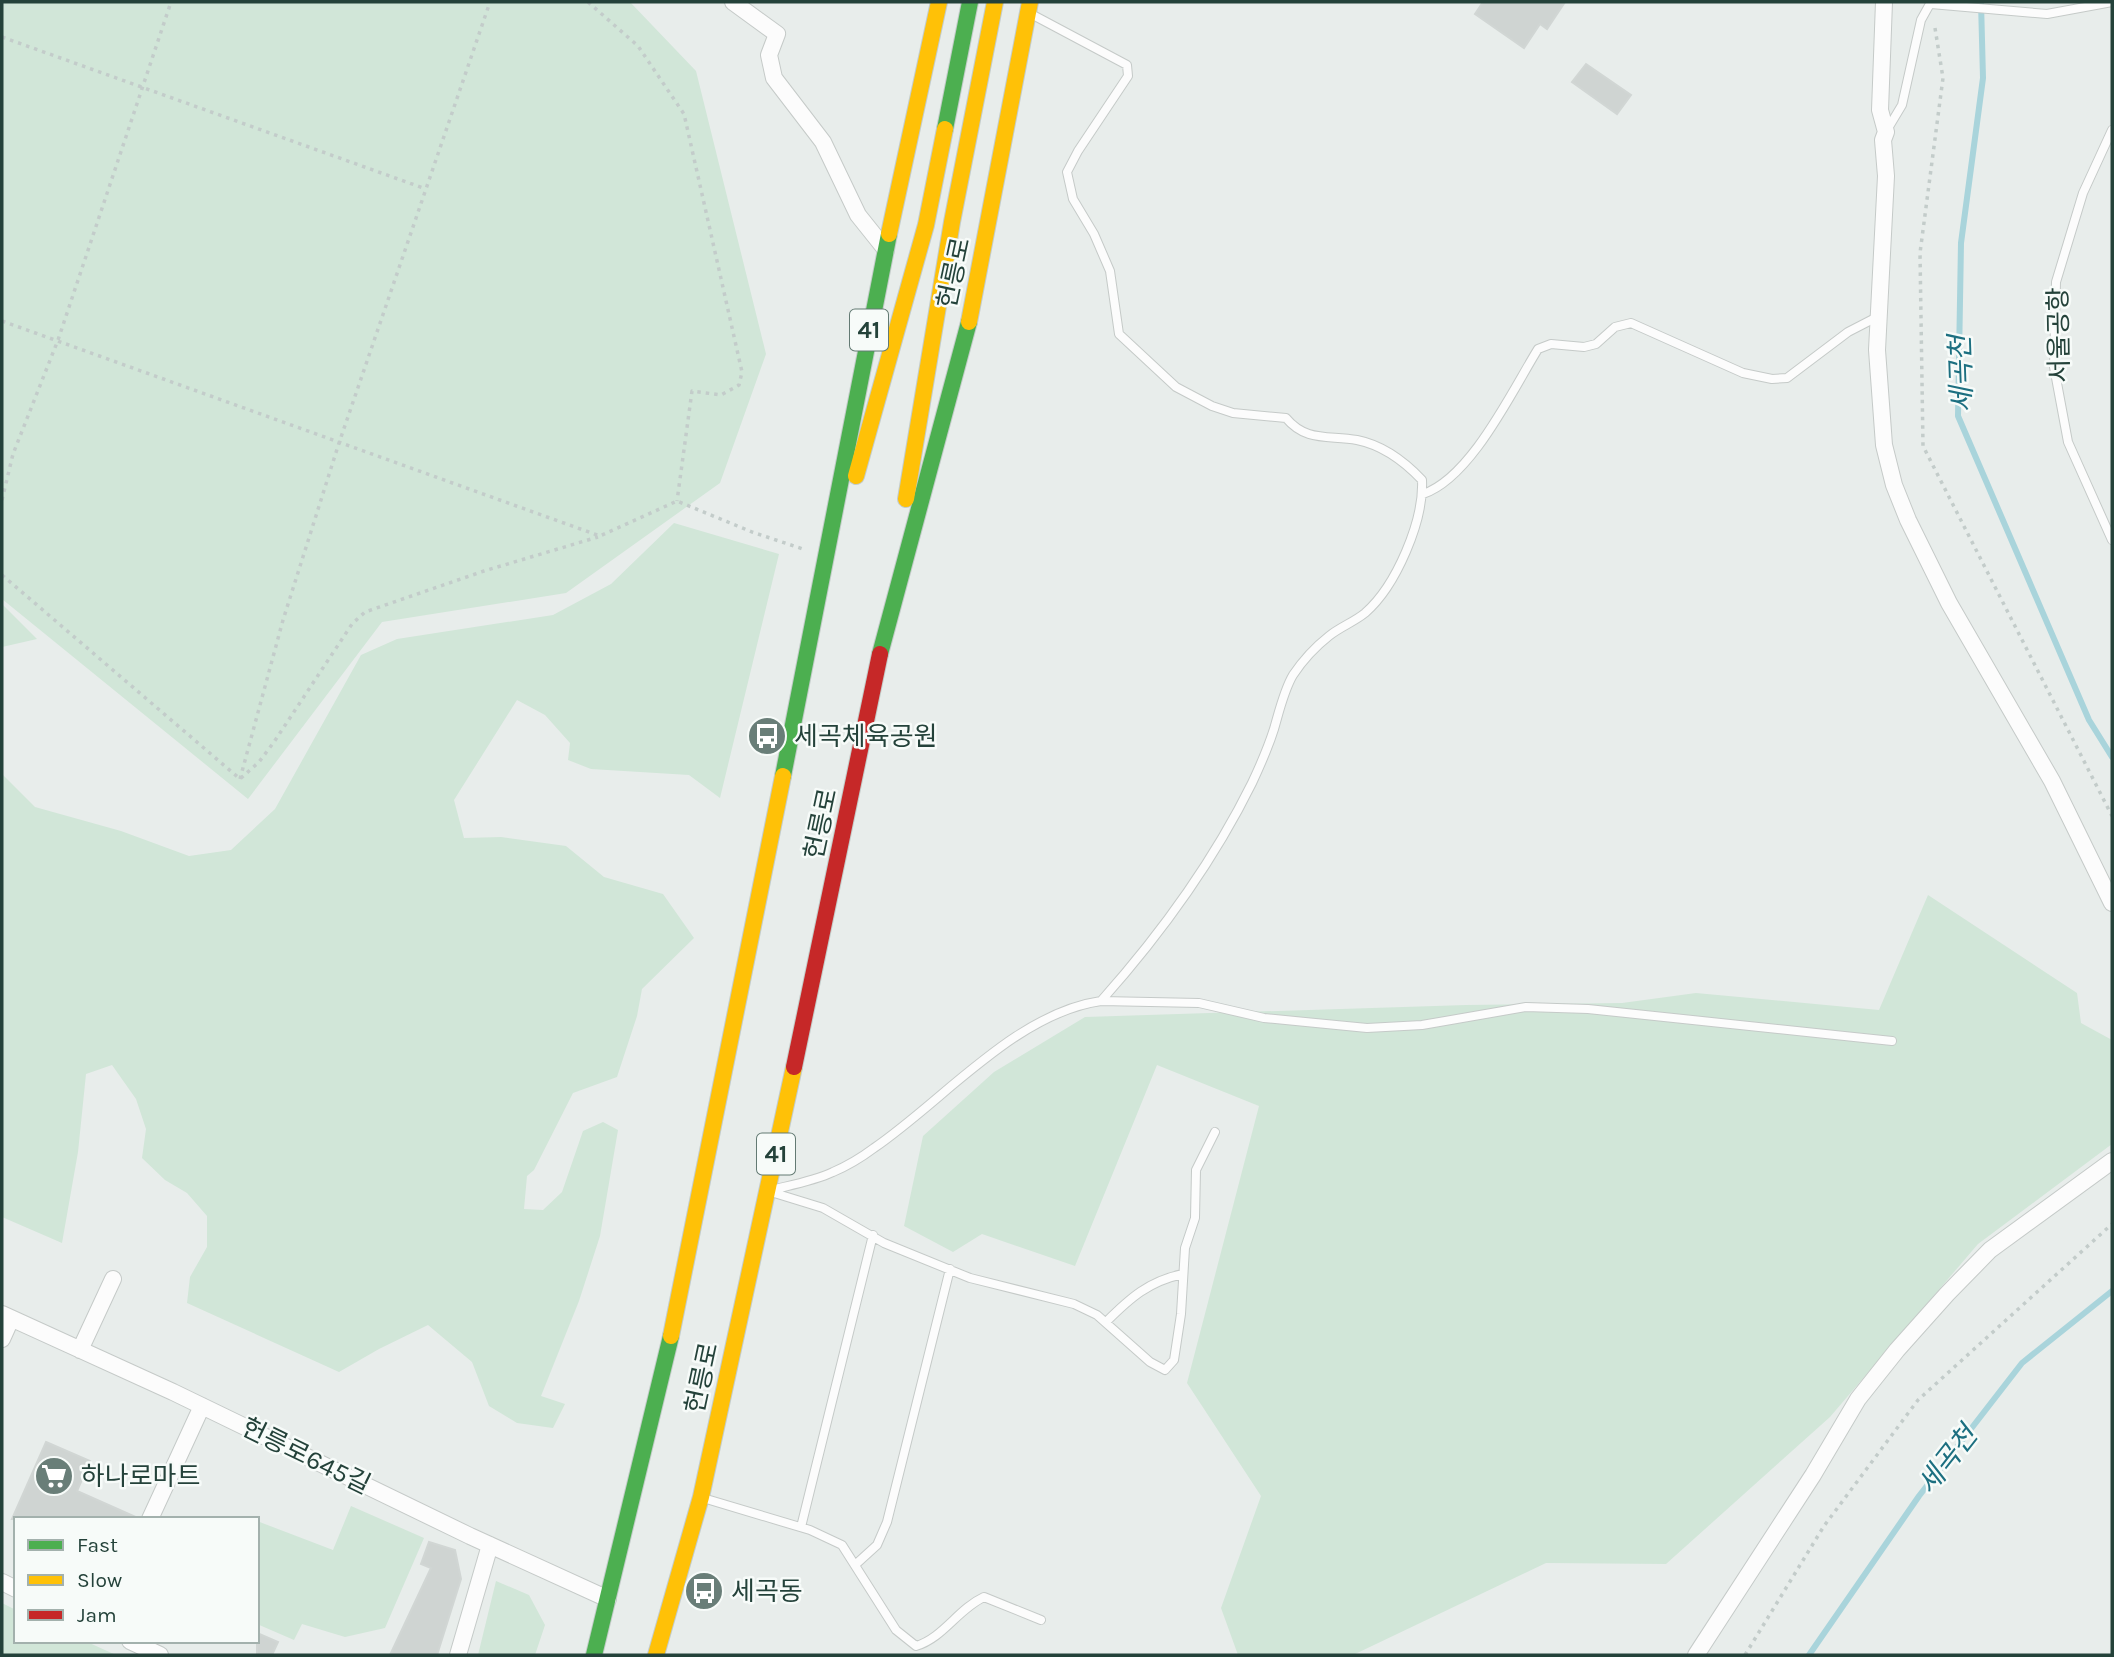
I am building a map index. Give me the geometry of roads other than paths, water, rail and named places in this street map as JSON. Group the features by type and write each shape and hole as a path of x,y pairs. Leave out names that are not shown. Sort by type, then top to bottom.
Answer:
{"main road":[{"name":"헌릉로","path":"594,1655 667,1354 806,660 824,556 939,2"},
{"path":"806,660 926,225 970,2"},
{"path":"881,650 952,222 995,2"},
{"name":"헌릉로","path":"656,1655 701,1497 881,650 974,304 1029,7"}],"street":[{"path":"733,2 777,34 769,54 774,78 823,142 858,215 886,250"},
{"path":"1884,2 1880,110 1886,132 1883,140 1886,176 1877,350 1884,445 1894,485 1949,603 2052,781 2112,903"},
{"path":"1696,1655 1813,1475 1858,1399 1898,1350 1990,1250 2112,1161"},
{"path":"80,1350 113,1279"},
{"path":"2,1339 6,1316"},
{"name":"헌릉로645길","path":"6,1316 608,1599"},
{"path":"151,1517 202,1406"},
{"path":"458,1655 490,1545"},
{"path":"134,1643 160,1655"}],"lane":[{"path":"1886,132 1902,105 1921,20 1931,3 2047,14 2112,2"},
{"path":"1029,7 1128,65 1128,76 1077,150 1067,172 1073,199 1094,234 1110,271 1119,334 1176,387 1212,406 1233,413 1286,418 1295,429 1306,435 1359,441 1406,463 1422,480 1423,494 1415,525 1400,564 1380,596 1364,613 1329,636 1306,657 1292,677 1268,748 1237,813 1153,937 1101,1001"},
{"name":"서울공항","path":"2112,130 2083,193 2056,282 2054,367 2068,442 2112,540"},
{"path":"1423,494 1435,490 1464,463 1487,433 1538,349 1551,344 1584,347 1596,344 1615,327 1631,323 1743,373 1772,379 1787,378 1848,332 1879,316"},
{"path":"768,1191 832,1173 874,1148 1009,1041 1049,1017 1101,1001 1199,1003 1264,1018 1367,1028 1422,1026 1526,1007 1588,1009 1892,1041"},
{"path":"768,1191 823,1208 884,1243 970,1278 1074,1304 1097,1315 1150,1362 1165,1370 1174,1360 1181,1314 1185,1248 1195,1218 1196,1170 1215,1132"},
{"path":"801,1527 873,1235"},
{"path":"855,1565 877,1545 887,1522 950,1269"},
{"path":"1106,1322 1129,1299 1162,1278 1183,1274"},
{"path":"701,1497 801,1527 842,1545 896,1630 916,1646 929,1642 970,1604 984,1597 1041,1620"}],"waterway":[{"name":"세곡천","path":"1981,2 1983,78 1961,243 1958,416 2089,720 2112,757"},
{"name":"세곡천","path":"1809,1655 1919,1496 2022,1363 2112,1291"}],"place":[{"name":"세곡체육공원","path":"767,736"},
{"name":"하나로마트","path":"54,1476"},
{"name":"세곡동","path":"704,1591"}]}
